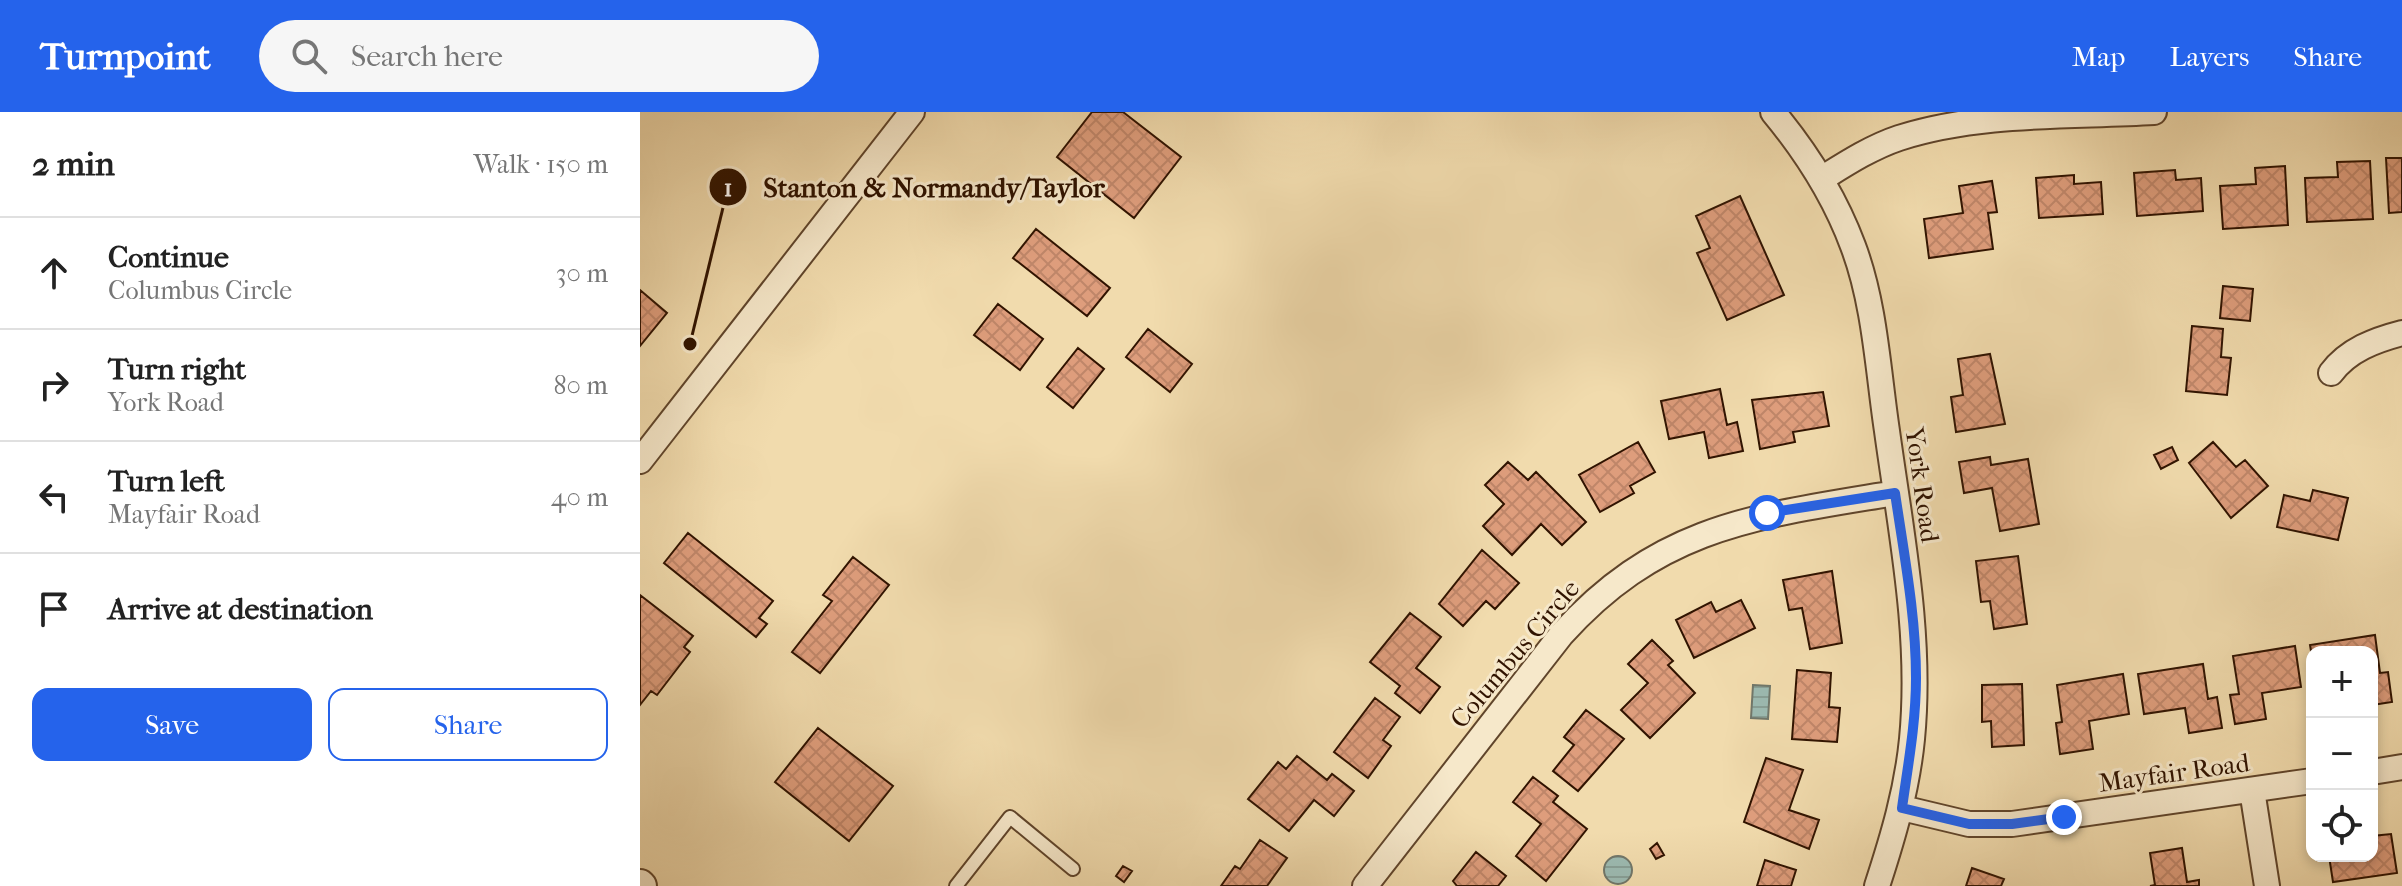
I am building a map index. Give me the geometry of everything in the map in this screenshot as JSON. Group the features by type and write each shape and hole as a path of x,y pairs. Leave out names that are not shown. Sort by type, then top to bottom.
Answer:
{"street":[{"path":"640,461 912,112"},
{"name":"York Road","path":"1773,112 1823,178 1857,262 1873,328 1913,622 1916,679 1912,739 1902,808 1877,886"},
{"path":"1823,178 1865,153 1928,131 1983,121 2154,112"},
{"path":"2331,373 2340,361 2362,347 2402,333"},
{"name":"Columbus Circle","path":"1365,886 1561,635 1637,566 1706,531 1767,513 1895,493"},
{"path":"2378,771 2402,767"},
{"name":"Mayfair Road","path":"1902,808 1969,824 2012,824 2306,782"},
{"path":"2252,790 2267,886"}],"lane":[{"path":"956,886 1010,817 1073,869"}],"water":[{"path":"1753,685 1770,686 1768,719 1751,718"},
{"path":"1618,856 1628,860 1632,870 1628,880 1618,884 1608,880 1604,870 1608,860"}],"building":[{"path":"1092,112 1123,112 1181,157 1134,218 1057,157"},
{"path":"2386,158 2402,158 2402,212 2389,213"},
{"path":"2370,161 2373,219 2307,222 2305,178 2338,177 2337,162"},
{"path":"2285,166 2288,225 2223,229 2220,186 2256,184 2255,168"},
{"path":"2175,170 2176,180 2201,178 2203,211 2137,216 2134,173"},
{"path":"2074,175 2074,184 2101,182 2103,214 2039,218 2036,178"},
{"path":"1992,181 1997,212 1988,213 1993,249 1929,258 1924,219 1963,213 1959,186"},
{"path":"1740,196 1784,295 1727,320 1697,253 1710,248 1696,216"},
{"path":"1036,229 1110,288 1087,316 1013,258"},
{"path":"2223,286 2253,289 2250,321 2220,318"},
{"path":"640,290 667,313 640,346"},
{"path":"998,304 1043,339 1020,370 974,335"},
{"path":"2192,326 2223,329 2221,357 2231,358 2227,395 2186,391"},
{"path":"1148,329 1192,364 1170,392 1126,357"},
{"path":"1078,348 1104,369 1073,408 1047,387"},
{"path":"1990,354 2005,424 1956,432 1951,397 1963,395 1958,359"},
{"path":"1720,389 1727,425 1737,422 1743,451 1709,458 1704,432 1669,439 1661,401"},
{"path":"1823,392 1829,426 1793,432 1795,442 1760,449 1752,400"},
{"path":"1638,442 1655,472 1630,486 1634,493 1600,512 1579,475"},
{"path":"2213,442 2236,467 2245,460 2268,486 2231,518 2189,463"},
{"path":"2172,447 2178,460 2161,469 2154,455"},
{"path":"1990,457 1991,465 2028,459 2039,524 2000,531 1992,488 1964,493 1959,462"},
{"path":"1508,462 1528,480 1536,472 1586,522 1562,545 1541,524 1512,555 1483,526 1504,504 1485,485"},
{"path":"2313,490 2348,498 2338,540 2277,527 2284,495 2310,501"},
{"path":"688,533 773,601 759,618 767,624 756,637 664,563"},
{"path":"1482,550 1519,583 1495,609 1486,601 1463,626 1439,604"},
{"path":"2018,556 2027,624 1994,629 1990,601 1981,602 1976,561"},
{"path":"853,557 889,585 820,673 792,652 832,601 823,595"},
{"path":"1832,571 1842,643 1810,649 1802,608 1789,610 1783,580"},
{"path":"640,595 693,636 684,647 690,652 657,695 651,691 640,705"},
{"path":"1741,600 1755,628 1694,658 1676,620 1711,602 1716,612"},
{"path":"1410,613 1441,637 1416,668 1440,687 1420,713 1395,693 1400,686 1370,662"},
{"path":"2375,635 2376,646 2310,646"},
{"path":"1652,640 1673,661 1668,665 1695,693 1650,738 1621,710 1648,683 1628,664"},
{"path":"2295,646 2301,687 2262,693 2266,719 2235,724 2230,695 2239,694 2233,656"},
{"path":"2378,658 2380,673 2388,672 2392,702 2378,704"},
{"path":"2203,664 2208,699 2217,697 2222,728 2189,733 2185,708 2144,714 2138,674"},
{"path":"1797,670 1831,673 1829,707 1840,708 1837,742 1792,739"},
{"path":"2123,674 2129,714 2089,721 2093,749 2060,754 2056,723 2062,722 2057,685"},
{"path":"2022,684 2024,745 1992,747 1991,721 1982,722 1982,685"},
{"path":"1375,698 1400,717 1383,740 1391,746 1368,778 1334,752"},
{"path":"1586,710 1624,739 1578,791 1553,771 1574,745 1564,737"},
{"path":"818,728 893,786 849,841 775,782"},
{"path":"1297,756 1327,780 1332,774 1354,791 1334,816 1314,800 1289,831 1248,799 1278,762 1286,769"},
{"path":"1766,758 1803,770 1789,810 1819,820 1809,849 1744,822"},
{"path":"1533,777 1558,796 1553,802 1587,829 1546,881 1516,856 1541,824 1513,802"},
{"path":"2391,834 2397,873 2333,882 2330,862 2378,862 2378,835"},
{"path":"1260,840 1287,858 1267,886 1221,886 1235,866 1240,869"},
{"path":"1657,843 1664,855 1656,859 1650,849"},
{"path":"2182,848 2187,882 2199,880 2199,886 2150,886 2155,885 2150,853"},
{"path":"1476,852 1506,876 1498,886 1457,886 1453,881"},
{"path":"1765,860 1796,870 1791,886 1757,886"},
{"path":"1123,866 1132,871 1124,882 1116,876"},
{"path":"1972,868 2004,879 2001,886 1966,886"}],"place":[{"name":"Stanton & Normandy/Taylor","path":"690,344"}],"route":[{"path":"1767,513 1895,493 1913,622 1916,679 1912,739 1902,808 1969,824 2012,824 2064,817"}]}
